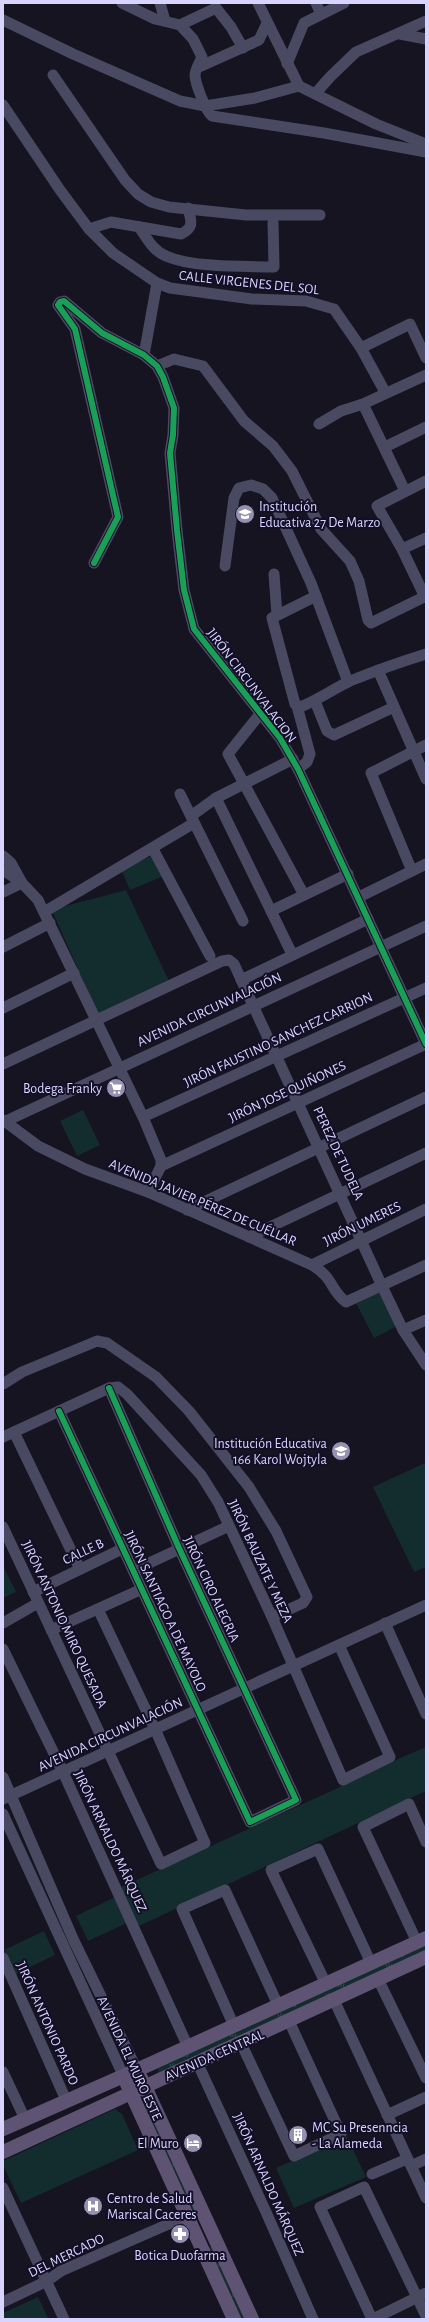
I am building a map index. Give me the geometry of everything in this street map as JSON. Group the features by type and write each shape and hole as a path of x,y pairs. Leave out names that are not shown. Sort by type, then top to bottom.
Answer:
{"main road":[{"name":"AVENIDA CENTRAL","path":"3,2130 66,2100 124,2077 422,1940"},
{"name":"AVENIDA CENTRAL","path":"3,2152 426,1957"},
{"name":"AVENIDA EL MURO ESTE","path":"137,2070 252,2319"},
{"name":"AVENIDA EL MURO ESTE","path":"124,2077 234,2319"},
{"path":"196,2235 210,2229"}],"street":[{"path":"122,3 154,19 180,25 193,39 202,57 195,75 207,113 212,116 324,133 426,152"},
{"path":"160,3 165,21"},
{"path":"258,3 299,86 401,136 426,144"},
{"path":"316,3 321,14"},
{"path":"288,64 304,23 344,3"},
{"path":"180,25 216,8 231,27 243,48"},
{"path":"3,20 73,54 180,101 205,106 255,98 299,86"},
{"path":"315,94 356,52 400,34 426,21"},
{"path":"199,67 259,40 268,23"},
{"path":"400,34 426,39"},
{"path":"53,75 125,180 138,194 151,202 169,207 253,216 320,215"},
{"name":"CALLE VIRGENES DEL SOL","path":"3,106 60,190 89,228 113,253 157,283 170,288 252,299 318,303 334,309 361,348 385,392"},
{"path":"89,228 111,222 181,234 190,230 192,225 188,208"},
{"path":"139,227 152,246 166,256 191,263 274,267 273,222"},
{"path":"144,355 157,283"},
{"name":"JIRÓN CIRCUNVALACION","path":"94,563 118,517 75,329 60,309 58,305 60,302 68,303 102,333 144,355 156,366 171,396 174,408 173,435 170,453 177,530 184,590 194,630 280,738 298,769 359,897 380,947 426,1044"},
{"path":"361,348 410,324 426,358"},
{"path":"156,366 174,359 203,366 244,421 273,446 292,470 322,528 350,560 359,581 368,620 371,623 425,597 402,550 377,506 426,482"},
{"path":"319,424 341,411 363,404 385,392 426,375"},
{"path":"363,404 386,448 405,491"},
{"path":"386,448 426,427"},
{"path":"225,566 234,498 239,488 251,485 257,487 272,498 316,596 348,682"},
{"path":"402,550 426,538"},
{"path":"274,574 277,615"},
{"path":"298,769 307,762 310,754 299,706 295,704 272,618 316,596"},
{"path":"299,706 315,701 348,682 426,654"},
{"path":"378,670 426,779"},
{"path":"315,701 327,731 334,735 394,707"},
{"path":"260,714 228,754 245,782 304,895"},
{"path":"412,871 371,774 426,745"},
{"path":"44,912 153,849 193,819 216,798 292,759"},
{"path":"180,794 243,921"},
{"path":"216,798 292,954"},
{"path":"153,849 210,956"},
{"path":"3,856 11,863 22,883"},
{"path":"359,897 426,864"},
{"path":"3,870 22,883 38,900 142,1117 161,1160 161,1166 148,1192"},
{"path":"271,911 348,874"},
{"path":"3,892 22,883"},
{"path":"241,980 292,954 368,919"},
{"path":"3,947 50,923"},
{"name":"AVENIDA CIRCUNVALACIÓN","path":"4,1120 118,1069 252,1005 426,926"},
{"name":"PEREZ DE TUDELA","path":"95,1020 222,961 229,960 234,964 276,1057 320,1147 403,1330 426,1364"},
{"path":"3,1008 74,973"},
{"name":"JIRÓN FAUSTINO SANCHEZ CARRION","path":"142,1117 426,988"},
{"path":"3,1064 95,1020"},
{"name":"JIRÓN JOSE QUIÑONES","path":"161,1166 426,1044"},
{"path":"187,1210 426,1097"},
{"name":"AVENIDA JAVIER PÉREZ DE CUÉLLAR","path":"4,1120 38,1146 85,1169 148,1192 312,1265 323,1271 330,1280 338,1296 346,1302 382,1286"},
{"path":"250,1237 426,1153"},
{"name":"JIRÓN UMERES","path":"312,1265 362,1239 426,1209"},
{"path":"382,1286 426,1265"},
{"path":"403,1330 426,1320"},
{"path":"3,1384 22,1372 97,1341 107,1343 156,1377 189,1412 249,1487 276,1531 307,1597 302,1603 272,1617"},
{"name":"JIRÓN BAUZATE Y MEZA","path":"109,1388 118,1387 127,1394 200,1475 229,1526 272,1617 343,1780 390,1758 339,1645"},
{"path":"3,1437 109,1388"},
{"name":"JIRÓN CIRO ALEGRIA","path":"109,1388 179,1548 245,1687 296,1800 250,1822"},
{"name":"JIRÓN SANTIAGO A DE MAYOLO","path":"60,1411 250,1822"},
{"path":"14,1432 80,1569"},
{"path":"134,1570 229,1526"},
{"name":"JIRÓN ANTONIO MIRO QUESADA","path":"3,1527 161,1864 205,1843 155,1729"},
{"name":"CALLE B","path":"33,1592 124,1548"},
{"path":"51,1630 142,1589"},
{"path":"3,1623 38,1603"},
{"name":"AVENIDA CIRCUNVALACIÓN","path":"7,1797 426,1605"},
{"path":"98,1609 155,1729"},
{"path":"385,1623 426,1714"},
{"name":"JIRÓN ARNALDO MÁRQUEZ","path":"3,1649 63,1772 188,2047"},
{"path":"3,1777 7,1797"},
{"name":"AVENIDA EL MURO ESTE","path":"7,1797 137,2070"},
{"path":"422,1940 363,1827 409,1804 426,1842"},
{"name":"AVENIDA EL MURO ESTE","path":"3,1814 124,2077"},
{"path":"326,1984 271,1870 318,1849 371,1963"},
{"path":"234,2026 182,1909 225,1890 278,2006"},
{"path":"60,1940 72,1935"},
{"name":"JIRÓN ANTONIO PARDO","path":"3,1958 66,2100"},
{"path":"378,1979 426,2078"},
{"path":"334,2000 426,2198"},
{"path":"241,2043 294,2156 341,2134 289,2021"},
{"name":"JIRÓN ARNALDO MÁRQUEZ","path":"197,2062 266,2212 312,2319"},
{"path":"3,2072 25,2119"},
{"path":"387,2115 426,2097"},
{"path":"372,2174 409,2162 426,2159"},
{"path":"422,2295 372,2319 320,2207 364,2187 422,2295 426,2316"},
{"path":"3,2188 64,2319"},
{"name":"DEL MERCADO","path":"3,2302 47,2281 61,2271 187,2216"}],"green space":[{"path":"154,855 164,876 130,890 121,869"},
{"path":"126,890 169,981 98,1014 53,913 58,908"},
{"path":"83,1110 100,1145 77,1156 60,1121"},
{"path":"379,1291 397,1326 374,1338 356,1303"},
{"path":"425,1463 426,1567 414,1572 373,1487"},
{"path":"3,1566 16,1592 3,1598"},
{"path":"426,1747 426,1791 137,1927 119,1888 340,1787 342,1783"},
{"path":"115,1897 127,1923 88,1941 76,1916"},
{"path":"44,1931 55,1955 16,1974 4,1950"},
{"path":"426,1943 426,1952 160,2074 157,2068"},
{"path":"147,2099 200,2214 193,2217 140,2102"},
{"path":"115,2109 122,2114 138,2150 21,2203 3,2165 3,2161"},
{"path":"347,2137 366,2177 294,2208 276,2168"},
{"path":"214,2246 247,2319 241,2319 208,2248"},
{"path":"38,2297 48,2318 3,2319 3,2313"}],"cycle path":[{"path":"94,563 118,517 75,329 58,305 60,302 64,301 102,333 144,355 157,366 163,377 174,408 173,435 170,453 184,590 194,629 280,738 298,769 426,1044"},
{"path":"59,1411 250,1822 296,1800 179,1548 109,1388"}],"place":[{"name":"Institución Educativa 27 De Marzo","path":"245,514"},
{"name":"Bodega Franky","path":"116,1088"},
{"name":"Institución Educativa 166 Karol Wojtyla","path":"341,1451"},
{"name":"MC Su Presenncia - La Alameda","path":"298,2135"},
{"name":"El Muro","path":"193,2143"},
{"name":"Centro de Salud Mariscal Caceres","path":"93,2206"},
{"name":"Botica Duofarma","path":"180,2234"}]}
